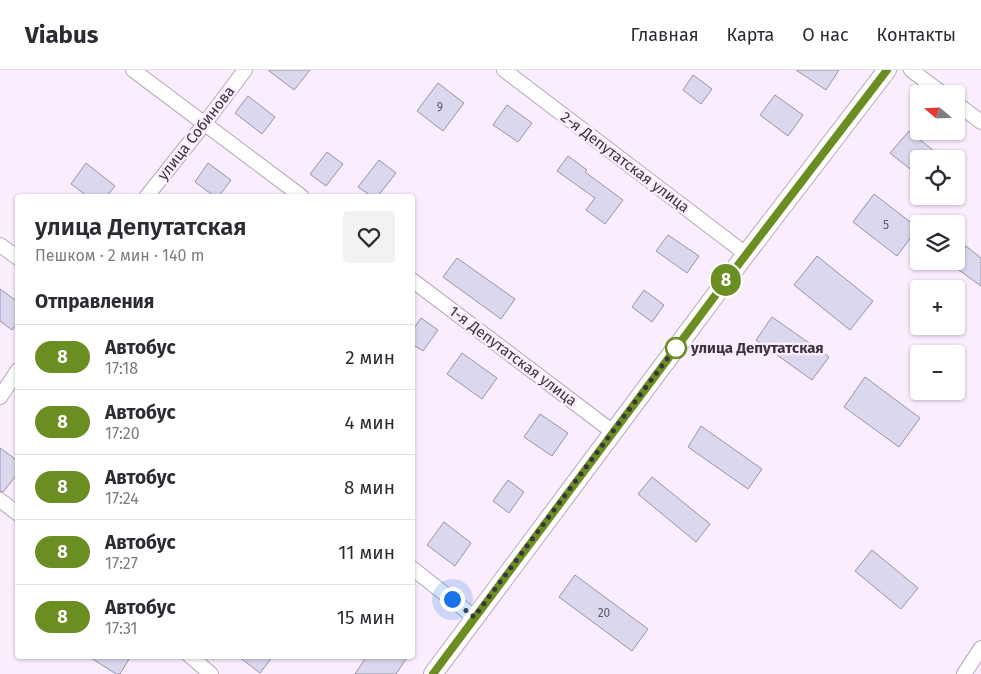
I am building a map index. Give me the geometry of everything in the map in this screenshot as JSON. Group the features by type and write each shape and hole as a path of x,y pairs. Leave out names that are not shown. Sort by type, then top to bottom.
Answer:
{"street":[{"path":"134,70 298,194"},
{"name":"улица Собинова","path":"148,194 205,124 245,70"},
{"name":"2-я Депутатская улица","path":"504,70 746,254"},
{"path":"433,674 746,254 887,70"},
{"path":"911,70 931,85"},
{"path":"965,110 981,122"},
{"path":"0,245 15,256"},
{"name":"1-я Депутатская улица","path":"415,282 613,432"},
{"path":"0,397 15,374"},
{"path":"0,500 15,512"},
{"path":"415,570 474,617"},
{"path":"964,674 981,648"},
{"path":"194,659 211,674"}],"building":[{"path":"268,70 310,70 294,90"},
{"path":"796,70 839,70 826,90"},
{"path":"693,75 712,89 701,104 683,90"},
{"path":"438,83 464,103 443,131 417,111"},
{"path":"775,95 803,115 788,136 760,115"},
{"path":"248,96 275,117 262,134 235,113"},
{"path":"507,105 532,123 518,142 493,125"},
{"path":"909,131 910,140 920,140 933,150 910,150 910,169 890,153"},
{"path":"327,152 343,164 326,186 310,174"},
{"path":"568,156 587,170 585,172 623,200 605,224 586,210 595,198 557,171"},
{"path":"379,160 396,173 380,194 368,194 358,187"},
{"path":"86,163 115,186 109,194 84,194 71,184"},
{"path":"208,163 231,180 220,194 211,194 195,182"},
{"path":"874,194 910,222 910,239 897,256 853,222"},
{"path":"668,235 699,256 687,273 656,251"},
{"path":"966,246 981,258 981,286 959,270 965,270"},
{"path":"817,256 873,301 850,330 794,285"},
{"path":"457,258 515,299 501,319 443,277"},
{"path":"0,289 15,300 15,326 12,330 0,321"},
{"path":"644,290 664,305 652,322 632,307"},
{"path":"772,317 829,357 812,380 756,340"},
{"path":"421,318 438,330 423,351 415,346 415,327"},
{"path":"462,353 497,378 482,399 447,374"},
{"path":"865,377 920,418 899,447 844,407"},
{"path":"540,414 568,433 552,456 524,437"},
{"path":"701,426 762,469 748,489 688,447"},
{"path":"0,448 15,459 15,477 3,492 0,491"},
{"path":"652,477 710,524 696,542 638,494"},
{"path":"508,480 524,492 509,513 493,501"},
{"path":"444,522 471,543 455,566 427,545"},
{"path":"872,550 918,588 901,609 855,571"},
{"path":"575,575 648,629 632,651 559,597"},
{"path":"93,659 129,659 120,674 116,674"},
{"path":"242,659 271,659 260,673"},
{"path":"365,659 406,659 396,674 355,674"}],"bus line":[{"name":"8","path":"433,674 735,269 887,70"}],"place":[{"name":"улица Депутатская","path":"676,348"}],"route":[{"path":"452,599 474,617 679,343 676,348"}]}
